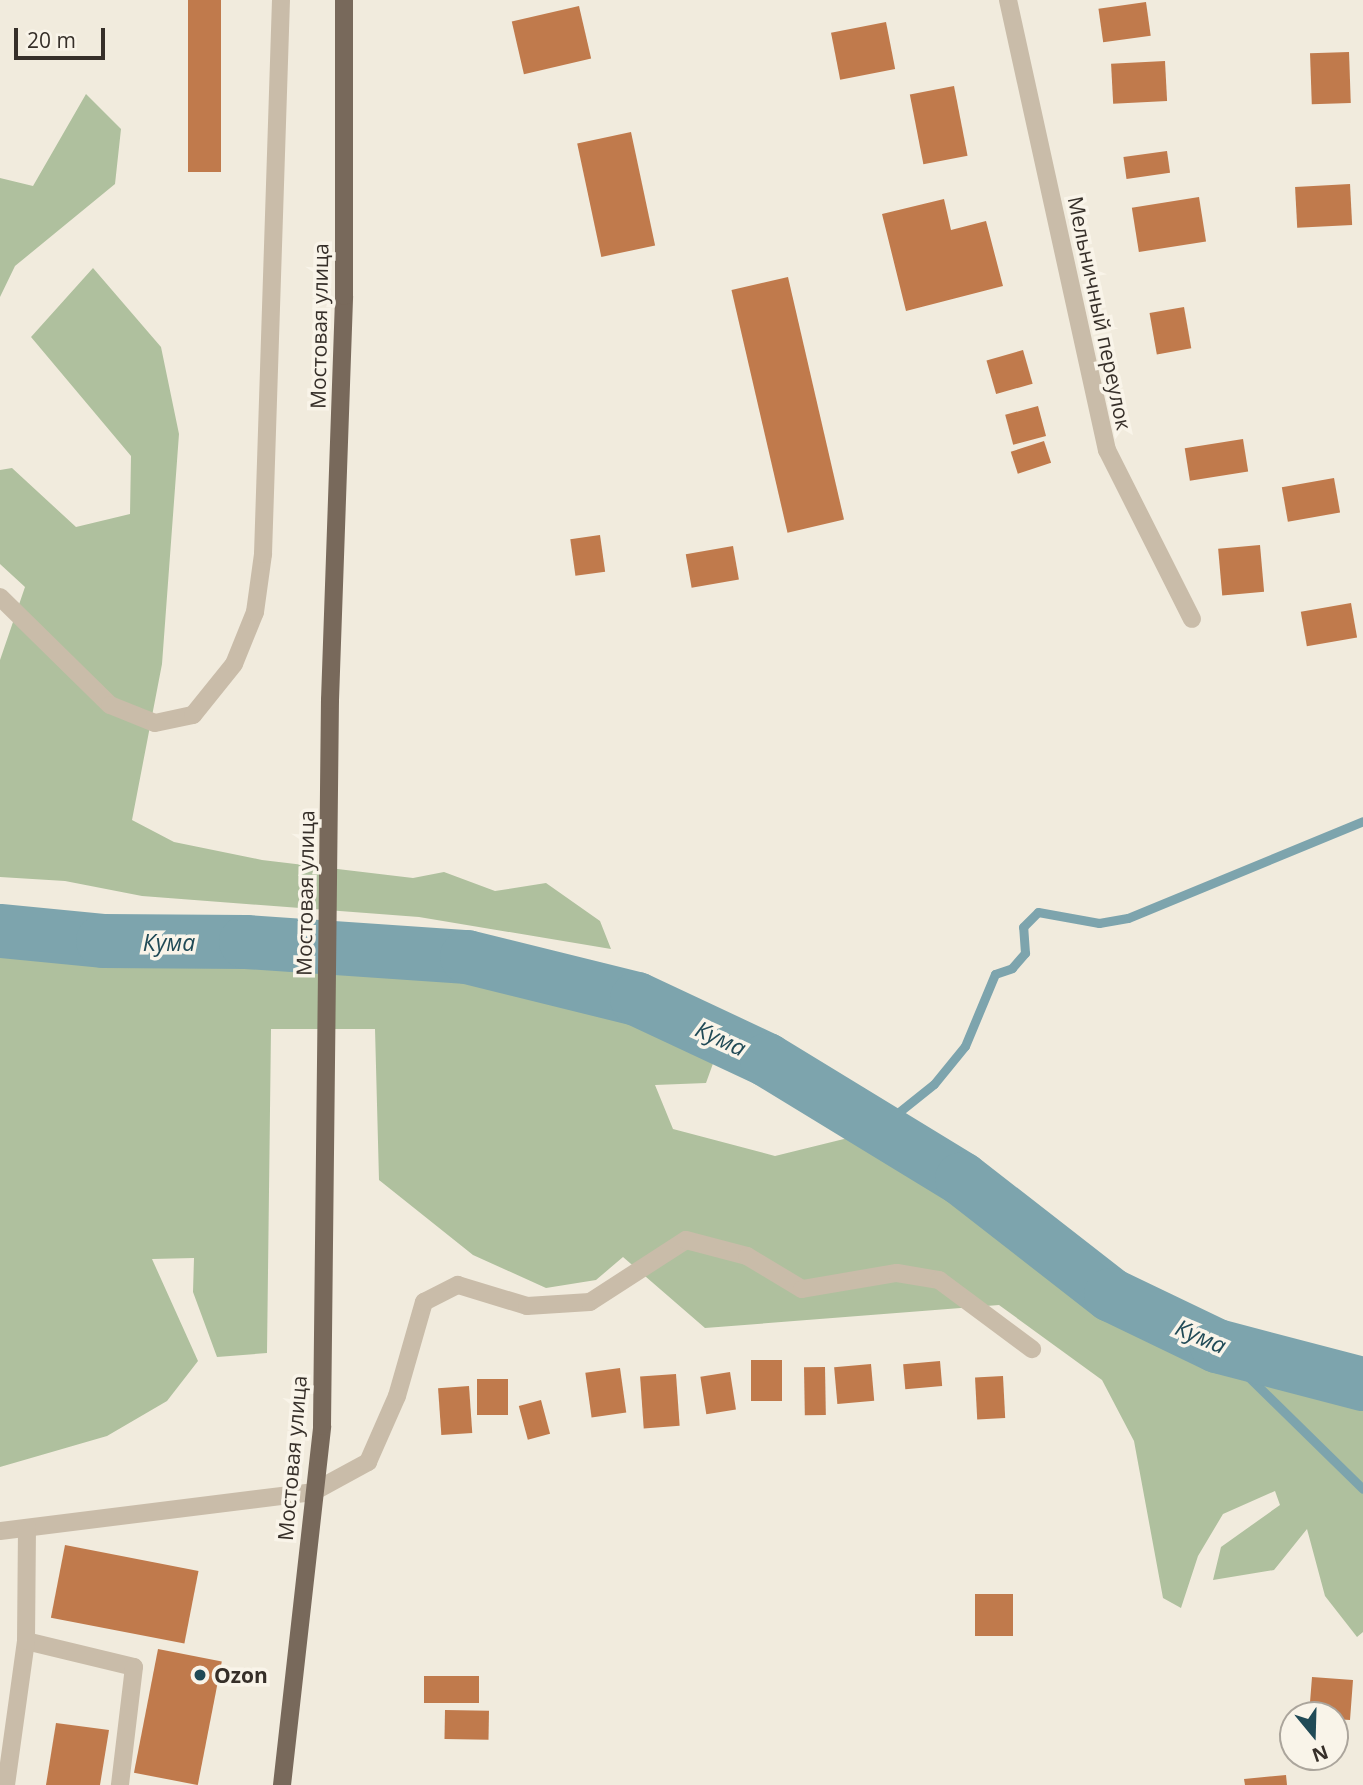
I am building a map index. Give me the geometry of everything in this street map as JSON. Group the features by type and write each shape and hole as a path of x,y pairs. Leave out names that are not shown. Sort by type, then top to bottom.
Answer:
{"main road":[{"name":"Мостовая улица","path":"282,1785 322,1426 330,700 344,296 344,0"}],"street":[{"path":"0,597 110,705 155,723 194,715 234,664 255,612 263,554 281,0"},
{"name":"Мельничный переулок","path":"1008,0 1107,450 1192,619"},
{"path":"0,1531 313,1492 368,1462 397,1396 424,1302 458,1285 527,1306 590,1302 686,1240 747,1256 803,1289 897,1273 939,1280 1032,1349"},
{"path":"6,1785 26,1641 27,1528"},
{"path":"26,1641 134,1667 120,1785"}],"green space":[{"path":"86,94 121,129 115,184 15,266 0,297 0,178 33,186"},
{"path":"93,268 161,347 179,434 162,664 132,820 174,842 262,860 413,878 444,872 495,891 546,883 600,921 611,949 419,917 142,896 65,881 0,877 0,660 25,587 0,564 0,470 12,468 76,527 130,514 131,456 31,337"},
{"path":"0,955 223,959 415,974 603,1010 692,1032 715,1058 706,1083 655,1085 673,1129 775,1156 848,1138 942,1190 1103,1310 1206,1357 1325,1401 1363,1406 1363,1632 1357,1637 1325,1596 1307,1529 1274,1570 1213,1580 1221,1547 1280,1505 1275,1491 1223,1514 1198,1556 1181,1608 1163,1598 1134,1441 1102,1380 999,1305 705,1328 623,1257 596,1280 546,1288 473,1255 379,1180 375,1029 271,1029 267,1353 217,1357 193,1292 194,1258 152,1259 198,1361 167,1401 107,1436 0,1467"}],"building":[{"path":"188,0 221,0 221,172 188,172"},
{"path":"1146,2 1151,36 1103,42 1098,9"},
{"path":"579,6 591,59 524,74 512,22"},
{"path":"886,22 895,69 840,80 831,33"},
{"path":"1349,52 1351,103 1312,104 1310,53"},
{"path":"1165,61 1167,101 1113,104 1111,64"},
{"path":"954,86 968,156 923,164 910,95"},
{"path":"631,132 655,245 601,257 577,143"},
{"path":"1167,151 1170,173 1126,179 1123,157"},
{"path":"1350,184 1352,225 1297,228 1295,187"},
{"path":"1199,197 1206,241 1139,252 1132,208"},
{"path":"944,199 951,230 986,221 1003,286 906,311 882,214"},
{"path":"788,277 844,520 787,533 731,290"},
{"path":"1184,307 1191,348 1157,354 1150,313"},
{"path":"1023,350 1033,384 996,394 986,360"},
{"path":"1038,406 1046,436 1013,445 1005,415"},
{"path":"1243,439 1248,472 1190,481 1185,448"},
{"path":"1044,441 1051,463 1018,474 1011,452"},
{"path":"1334,478 1340,512 1288,522 1282,487"},
{"path":"600,535 605,572 575,576 570,539"},
{"path":"1260,545 1264,592 1222,595 1218,549"},
{"path":"733,546 739,579 692,588 686,554"},
{"path":"1351,603 1357,637 1307,646 1301,612"},
{"path":"751,1360 782,1360 782,1401 751,1401"},
{"path":"940,1361 942,1386 905,1389 903,1364"},
{"path":"871,1364 874,1401 837,1404 834,1367"},
{"path":"804,1367 825,1367 826,1415 805,1415"},
{"path":"620,1368 626,1413 592,1417 585,1373"},
{"path":"730,1372 736,1410 706,1414 700,1377"},
{"path":"676,1374 680,1426 644,1428 640,1377"},
{"path":"1003,1376 1005,1418 977,1419 975,1377"},
{"path":"477,1379 508,1379 508,1415 477,1415"},
{"path":"469,1386 472,1433 441,1435 438,1388"},
{"path":"541,1400 550,1434 528,1440 519,1406"},
{"path":"65,1545 199,1571 184,1644 51,1618"},
{"path":"975,1594 1013,1594 1013,1636 975,1636"},
{"path":"158,1649 222,1661 198,1785 134,1773"},
{"path":"424,1676 479,1676 479,1703 424,1703"},
{"path":"1312,1677 1353,1680 1350,1720 1349,1701 1310,1701"},
{"path":"445,1710 489,1711 488,1740 444,1739"},
{"path":"56,1723 109,1730 100,1785 46,1785"},
{"path":"1286,1775 1287,1785 1245,1785 1244,1779"}],"waterway":[{"path":"879,1128 934,1084 965,1046 995,974 1012,968 1025,953 1023,927 1038,912 1099,923 1128,918 1363,821"},
{"name":"Кума","path":"0,931 103,941 246,942 467,957 637,999 767,1060 962,1179 1111,1295 1217,1346 1363,1384"},
{"path":"1217,1346 1363,1489"}],"place":[{"name":"Ozon","path":"200,1675"}]}
